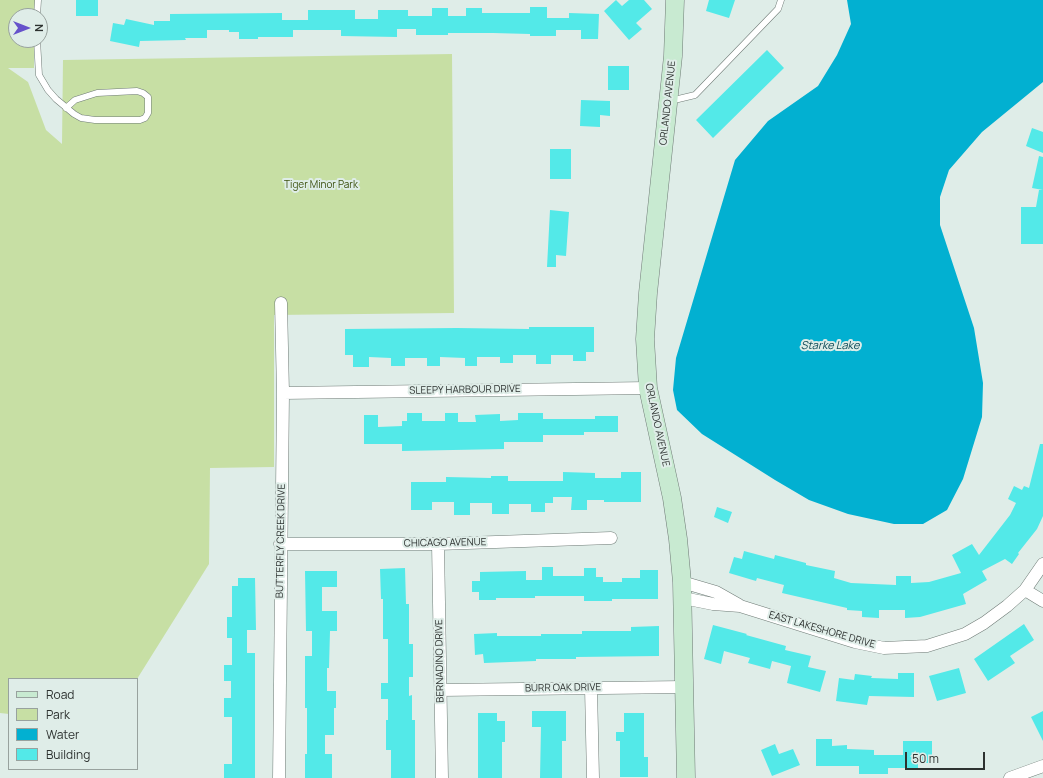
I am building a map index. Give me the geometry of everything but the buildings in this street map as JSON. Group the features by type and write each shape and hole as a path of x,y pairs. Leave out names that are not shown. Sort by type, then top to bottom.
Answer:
{"street":[{"name":"ORLANDO AVENUE","path":"675,0 673,56 648,293 645,338 648,388 672,498 683,590 686,778"},
{"name":"BUTTERFLY CREEK DRIVE","path":"278,778 283,393 281,304"},
{"name":"SLEEPY HARBOUR DRIVE","path":"283,393 648,388"},
{"name":"CHICAGO AVENUE","path":"280,544 438,544 611,538"},
{"name":"BERNADINO DRIVE","path":"438,544 442,778"},
{"name":"EAST LAKESHORE DRIVE","path":"683,590 716,592 740,606 855,642 884,648 927,646 965,634 984,623 1025,590 1043,564"},
{"name":"EAST LAKESHORE DRIVE","path":"683,590 713,604 740,606"},
{"path":"1025,590 1043,601"},
{"name":"BURR OAK DRIVE","path":"441,690 684,687"},
{"path":"591,688 593,778"},
{"path":"1010,778 1043,766"}],"lane":[{"path":"668,102 695,96 778,9 781,0"},
{"path":"37,48 39,75 48,90 66,108 81,118 95,120 140,120 145,118 148,113 148,97 137,91 96,93 75,100 66,108"}],"green space":[{"name":"Tiger Minor Park","path":"0,0 35,0 35,8 8,8 8,48 34,48 34,68 8,68 28,82 46,130 62,144 63,60 452,54 454,313 274,315 274,467 210,468 209,564 138,678 8,678 8,714 0,713"}],"water":[{"name":"Starke Lake","path":"847,0 1043,0 1043,82 982,132 949,170 940,197 940,225 974,328 983,383 982,417 963,479 947,510 923,524 894,524 848,514 809,500 702,434 677,410 673,390 676,358 735,160 768,121 818,86 837,55 851,24"}]}
